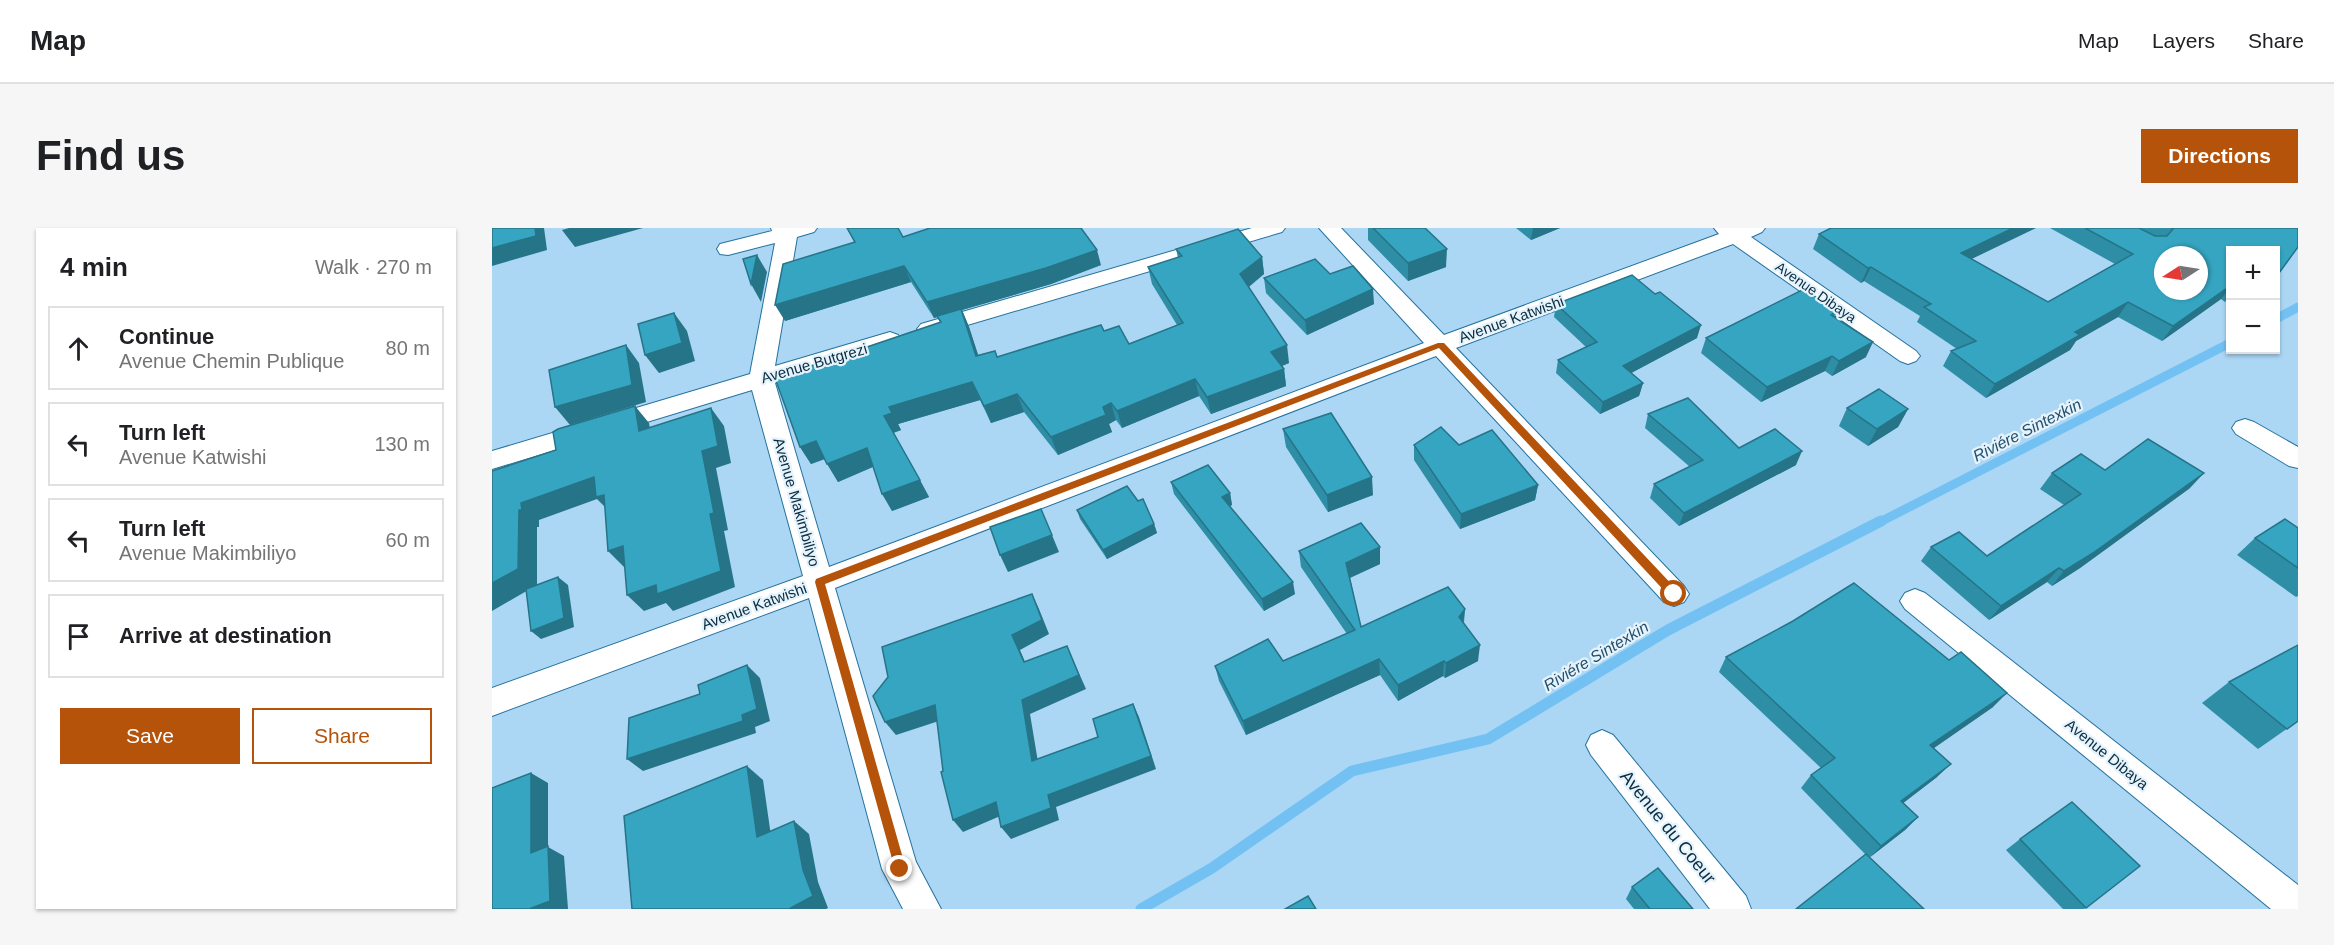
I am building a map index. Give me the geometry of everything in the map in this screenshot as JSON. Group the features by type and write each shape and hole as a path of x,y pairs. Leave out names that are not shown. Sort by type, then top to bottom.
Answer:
{"street":[{"name":"Avenue Butgrezi","path":"492,460 761,378 1275,228"},
{"path":"1329,228 1674,594"},
{"name":"Avenue Makimbiliyo","path":"792,230 761,378 900,869 923,909"},
{"path":"728,249 792,230"},
{"name":"Avenue Katwishi","path":"492,702 820,582 1738,231"},
{"name":"Avenue Dibaya","path":"1738,231 1908,356"},
{"path":"2245,428 2298,459"},
{"name":"Avenue Dibaya","path":"1916,601 2298,908"},
{"name":"Avenue du Coeur","path":"1602,745 1733,909"}],"building":[{"path":"492,228 535,228 536,236 492,248"},
{"path":"847,228 898,228 903,237 930,228 1081,228 1097,250 1046,268 927,302 904,266 775,305 783,264 855,242"},
{"path":"1373,228 1425,228 1447,249 1408,263"},
{"path":"1831,228 2013,228 1961,253 2048,302 2133,254 2085,228 2139,228 2155,236 2167,236 2173,229 2171,228 2298,228 2298,247 2280,272 2280,246 2226,246 2226,289 2173,326 2128,302 2075,332 2080,335 1995,384 1951,351 1976,341 1924,307 1931,304 1871,267 1868,268 1819,234"},
{"path":"1238,229 1262,257 1240,274 1287,345 1271,352 1284,369 1207,397 1195,379 1117,411 1111,403 1103,407 1106,415 1051,437 1017,394 984,406 972,382 889,407 892,413 884,416 920,480 882,494 867,448 827,464 816,441 800,447 775,378 941,322 937,316 961,309 976,356 995,351 997,357 1101,325 1104,331 1119,326 1129,344 1183,323 1148,267 1182,256 1176,249"},
{"path":"757,255 751,284 743,259"},
{"path":"1315,259 1330,274 1353,266 1373,289 1305,320 1264,278"},
{"path":"1632,275 1655,294 1660,292 1701,325 1623,366 1643,383 1603,402 1558,360 1597,342 1556,304"},
{"path":"1804,289 1837,311 1831,315 1873,342 1839,361 1832,356 1767,387 1706,338"},
{"path":"674,313 682,343 645,355 638,324"},
{"path":"626,345 632,385 555,407 549,370"},
{"path":"1879,389 1908,409 1877,429 1847,408"},
{"path":"1688,398 1739,448 1775,429 1802,451 1684,513 1654,484 1703,460 1648,414"},
{"path":"635,406 639,431 711,408 718,446 702,451 714,513 710,514 721,571 657,594 656,585 627,595 623,546 608,551 604,495 596,497 594,477 521,503 518,569 492,583 492,471 556,450 553,432 558,429"},
{"path":"1331,413 1372,477 1327,495 1283,429"},
{"path":"1441,427 1459,445 1492,430 1538,485 1461,514 1414,445"},
{"path":"2148,439 2204,473 2093,553 2064,571 2059,568 2001,606 1931,547 1959,532 1987,556 2081,494 2052,473 2081,454 2105,470"},
{"path":"1208,465 1230,493 1222,497 1293,582 1262,599 1171,482"},
{"path":"1127,486 1138,501 1143,499 1154,524 1103,550 1077,510"},
{"path":"1041,509 1052,535 1000,555 990,527"},
{"path":"2285,519 2298,528 2298,568 2255,538"},
{"path":"1361,523 1380,547 1346,563 1361,627 1448,587 1465,609 1459,617 1480,645 1398,685 1379,659 1243,721 1215,666 1268,639 1283,661 1355,630 1299,551"},
{"path":"558,577 564,618 531,631 526,589"},
{"path":"1854,583 1949,660 1961,652 2007,693 1930,745 1951,764 1901,801 1918,817 1881,846 1811,775 1835,758 1726,657 1793,621"},
{"path":"1032,594 1042,620 1012,635 1024,662 1067,646 1079,675 1022,700 1032,761 1098,737 1093,719 1133,704 1151,756 1048,795 1051,808 1001,827 996,802 953,820 941,772 943,771 935,705 885,722 873,696 888,677 882,647"},
{"path":"2298,645 2298,721 2287,729 2229,682"},
{"path":"747,665 757,709 742,715 743,721 627,759 629,718 700,694 698,685"},
{"path":"747,766 757,837 794,821 803,870 813,896 789,909 632,909 624,816"},
{"path":"531,773 531,853 548,846 550,901 529,909 492,909 492,788"},
{"path":"2072,802 2140,866 2086,908 2020,839"},
{"path":"1866,854 1924,909 1796,909"},
{"path":"1658,868 1693,909 1650,909 1632,887"},
{"path":"1308,896 1316,909 1285,909"}],"waterway":[{"name":"Riviére Sintexkin","path":"2280,317 2298,307"},
{"name":"Riviére Sintexkin","path":"1878,523 2226,345"},
{"name":"Riviére Sintexkin","path":"1141,909 1212,868 1352,771 1488,739 1668,630 1881,521"}],"route":[{"path":"900,869 820,582 1441,345 1674,594"}]}
